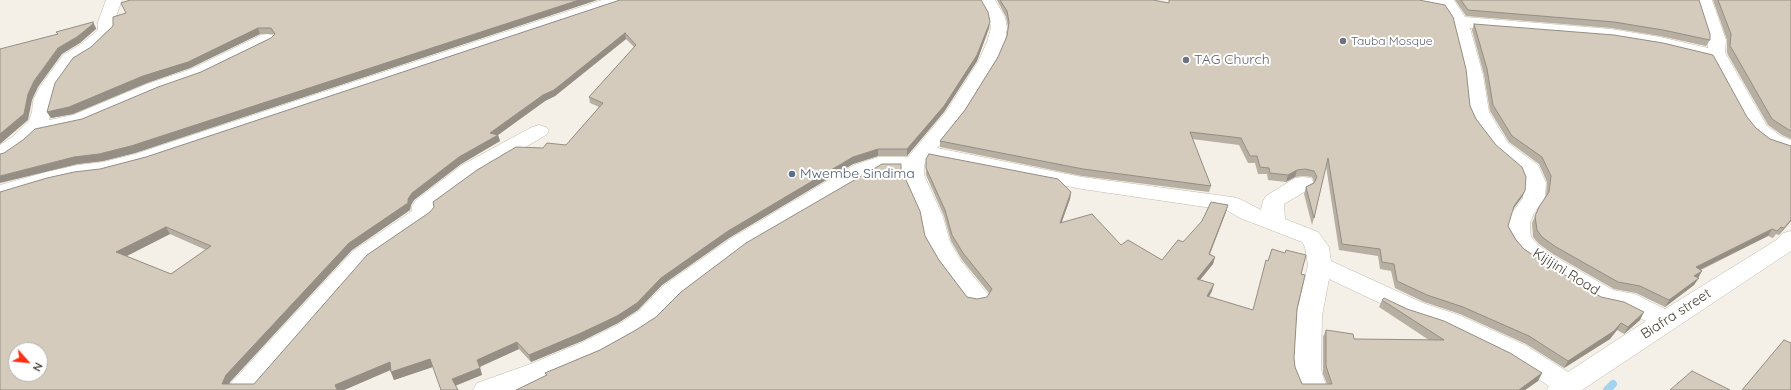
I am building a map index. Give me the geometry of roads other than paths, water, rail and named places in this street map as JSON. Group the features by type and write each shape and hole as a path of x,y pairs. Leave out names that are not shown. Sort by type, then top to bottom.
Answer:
{"street":[{"path":"0,154 33,129 42,112 43,101 48,88 69,59 87,48 107,31 106,22 114,0"},
{"path":"0,192 46,178 78,171 104,168 142,158 618,0"},
{"path":"977,297 952,266 938,242 932,216 913,175 919,158 953,116 987,62 996,42 999,28 997,17 987,0"},
{"path":"1417,0 1452,9 1660,42 1718,56"},
{"path":"1704,0 1717,40 1716,52 1760,130 1774,140 1791,147"},
{"name":"Kijijini Road","path":"1452,9 1474,75 1478,105 1485,124 1501,147 1530,170 1535,183 1534,198 1522,213 1519,224 1518,233 1522,241 1530,250 1544,260 1607,297 1626,300 1666,321"},
{"path":"33,129 78,120 154,88 197,73 267,39"},
{"path":"241,390 361,256 424,213 423,206 470,170 539,131"},
{"path":"487,390 543,370 592,349 628,330 648,317 672,292 738,244 862,170 878,163 898,162 919,158 969,162 1082,183 1232,204 1248,213 1310,237 1317,247 1320,265 1309,316 1307,365 1308,374 1314,390"},
{"path":"1274,223 1272,208 1274,201 1303,183"},
{"name":"Biafra street","path":"1564,388 1789,243"},
{"path":"1320,265 1414,309 1450,321 1516,352 1564,388"}],"waterway":[{"path":"1607,390 1613,384"}],"place":[{"name":"Tauba Mosque","path":"1343,41"},
{"name":"TAG Church","path":"1186,60"},
{"name":"Mwembe Sindima","path":"792,174"}]}
